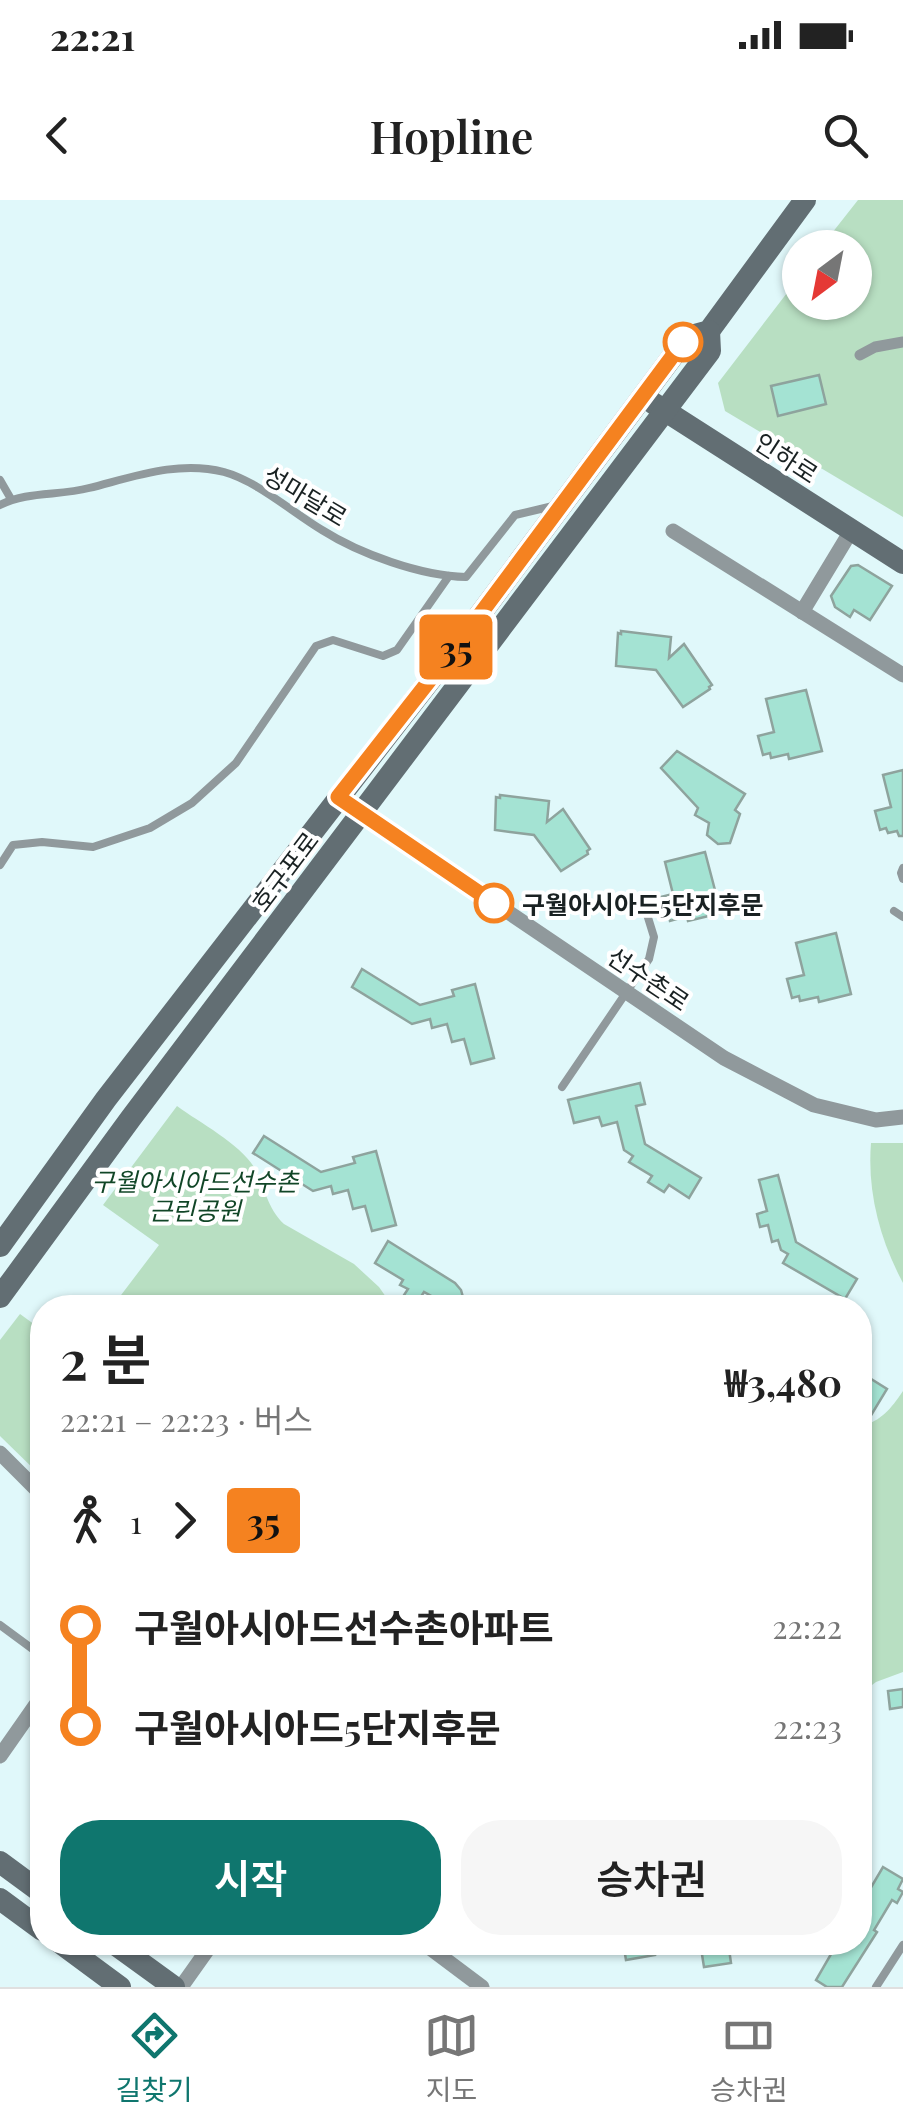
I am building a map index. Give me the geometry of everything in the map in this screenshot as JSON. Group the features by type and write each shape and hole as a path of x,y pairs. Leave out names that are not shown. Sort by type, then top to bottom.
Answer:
{"main road":[{"name":"호구포로","path":"0,1246 106,1098 458,644 687,337 709,331 805,200"},
{"name":"호구포로","path":"0,1297 666,411 710,351 709,331"},
{"name":"인하로","path":"643,396 903,563"},
{"path":"0,1862 30,1884"},
{"path":"0,1899 30,1921"},
{"path":"77,1955 120,1987"},
{"path":"131,1955 177,1987"}],"street":[{"path":"860,355 875,347 903,342"},
{"path":"673,530 903,676"},
{"path":"802,612 852,531"},
{"name":"선수촌로","path":"338,797 724,1058 814,1105 876,1120 903,1117"},
{"path":"0,1454 30,1483"},
{"path":"0,1756 30,1713"},
{"path":"177,1987 202,1955"},
{"path":"439,1955 482,1987"}],"lane":[{"name":"성마달로","path":"0,505 18,496 57,495 138,474 186,468 225,472 357,548 450,576"},
{"path":"0,480 11,499"},
{"path":"0,865 14,845 42,842 93,847 150,828 192,803 236,763 316,646 333,640 382,656 396,650 450,576 466,577 515,515 562,504"},
{"path":"903,868 903,879"},
{"path":"562,1087 652,950 654,937 646,911"},
{"path":"894,911 903,917"},
{"path":"0,1625 30,1647"},
{"path":"876,1987 903,1944"}],"green space":[{"path":"858,200 903,200 903,517 725,411 718,383 782,299 782,320 872,320 872,230 834,230"},
{"name":"구월아시아드선수촌 근린공원","path":"177,1106 247,1158 284,1224 354,1264 385,1295 121,1295 159,1245 103,1205"},
{"path":"871,1143 903,1143 903,1283 877,1215"},
{"path":"20,1314 30,1321 30,1465 0,1436 0,1340"},
{"path":"903,1391 903,1672 872,1685 872,1422"}],"building":[{"path":"819,375 826,404 778,416 771,386"},
{"path":"858,565 892,586 870,620 854,610 850,617 835,607 831,596 851,566"},
{"path":"621,631 671,637 669,658 684,644 712,685 710,689 683,707 656,670 616,666"},
{"path":"806,690 822,751 789,759 788,754 771,758 770,753 763,755 758,736 774,732 766,699"},
{"path":"677,751 745,794 735,810 740,814 730,843 718,844 707,835 709,823 695,815 698,808 661,768"},
{"path":"903,770 903,836 899,836 897,831 880,830 875,811 891,807 883,775"},
{"path":"496,797 549,801 547,822 563,809 590,849 588,854 561,871 534,835 495,830"},
{"path":"705,852 721,913 688,921 687,916 670,921 669,915 662,917 657,898 673,894 665,862"},
{"path":"836,933 851,994 819,1002 818,997 800,1001 799,996 792,998 787,979 804,975 796,943"},
{"path":"362,969 420,1005 454,996 452,990 475,984 494,1058 471,1064 464,1039 452,1042 447,1024 432,1028 430,1019 412,1024 352,987"},
{"path":"640,1083 645,1104 636,1106 645,1144 701,1178 689,1198 669,1185 664,1192 648,1182 652,1176 629,1162 633,1156 624,1150 617,1122 602,1126 599,1117 574,1123 568,1100"},
{"path":"264,1136 321,1172 355,1163 353,1157 376,1151 396,1225 372,1231 365,1206 353,1209 348,1190 333,1194 331,1186 313,1191 253,1153"},
{"path":"778,1175 796,1242 857,1279 847,1295 838,1295 783,1263 788,1254 781,1250 778,1240 772,1242 768,1225 760,1227 757,1214 767,1211 759,1180"},
{"path":"388,1241 455,1283 462,1295 404,1295 408,1289 400,1285 403,1280 375,1263"},
{"path":"872,1380 887,1389 872,1414"},
{"path":"903,1689 903,1707 890,1709 888,1691"},
{"path":"883,1867 903,1879 898,1889 903,1892 897,1903 892,1900 872,1940 872,1886"},
{"path":"625,1955 655,1955 626,1960"},
{"path":"702,1955 730,1955 731,1963 704,1967"},
{"path":"830,1955 862,1955 842,1987 827,1987 816,1980"}],"bus line":[{"name":"35","path":"494,903 338,797 458,644 683,342"}],"place":[{"name":"구월아시아드5단지후문","path":"494,903"}]}
